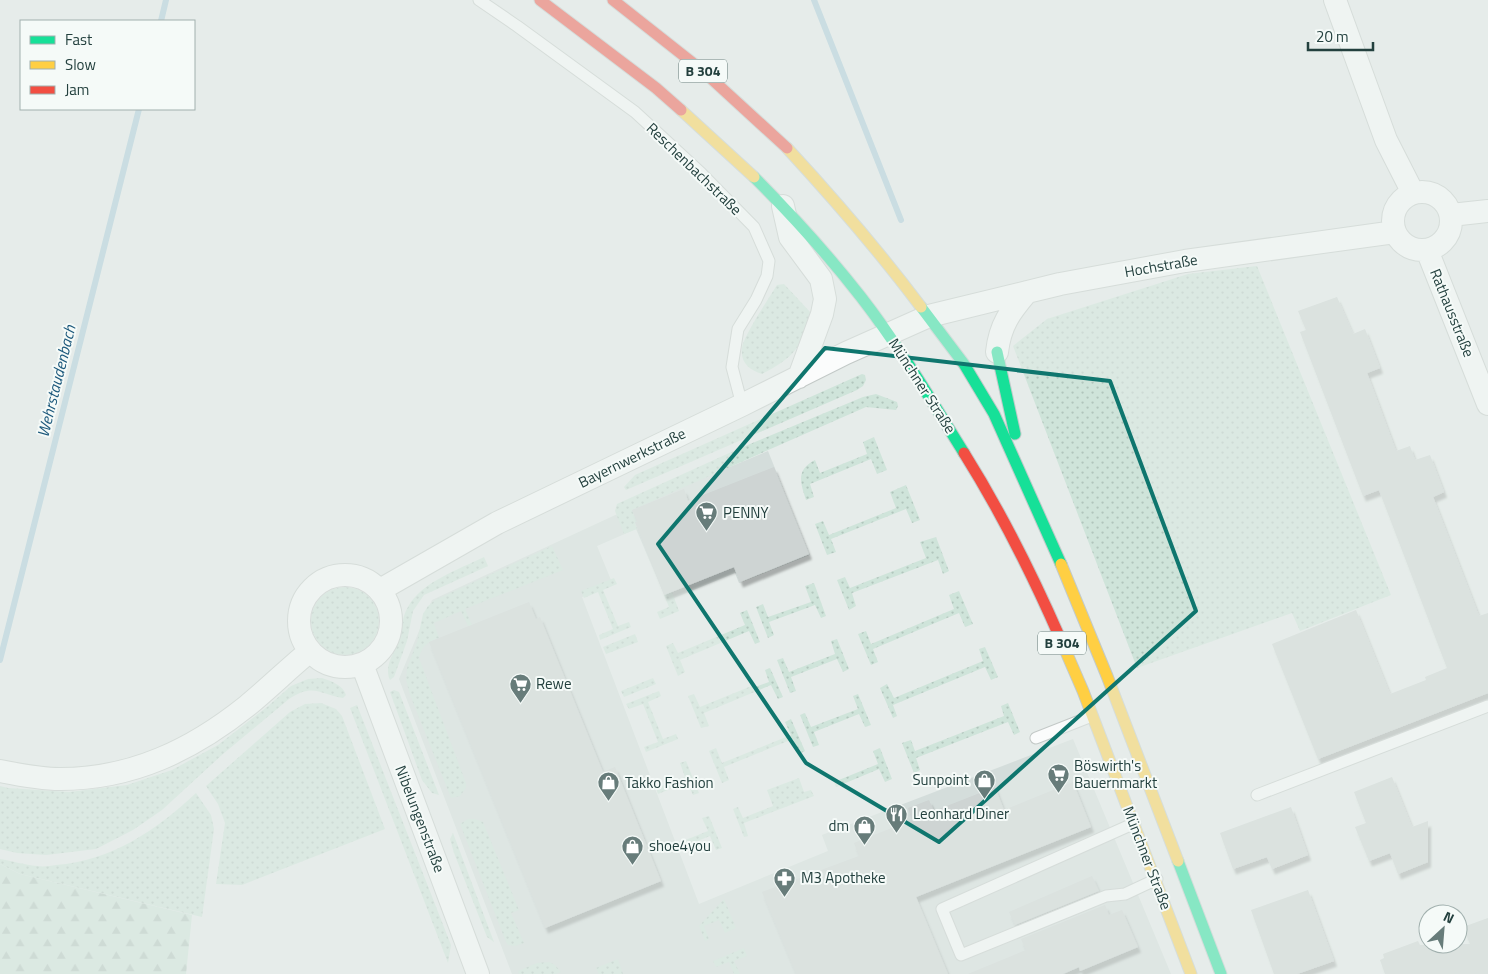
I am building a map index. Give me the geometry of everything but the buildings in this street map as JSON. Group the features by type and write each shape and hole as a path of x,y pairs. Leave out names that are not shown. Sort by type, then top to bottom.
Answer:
{"main road":[{"name":"B 304","path":"540,0 656,88 724,148 783,206 860,296 888,334"},
{"name":"B 304","path":"613,0 714,80 787,148 849,216 929,316"},
{"name":"Münchner Straße","path":"929,316 964,364 994,414 1055,548 1105,711 1168,874 1199,970"},
{"name":"Münchner Straße","path":"888,334 950,428 979,477 1016,543 1053,621 1105,711 1168,874 1199,970"},
{"path":"997,352 1024,477"},
{"name":"Münchner Straße","path":"1199,970 1221,974"}],"street":[{"path":"1335,0 1386,140 1413,193"},
{"path":"1423,192 1441,199 1451,215 1448,234 1436,247 1427,250 1417,250 1400,241 1393,223 1394,213 1398,205 1404,198 1413,193 1423,192"},
{"path":"783,206 790,237 821,279 825,299 822,314 799,377"},
{"path":"1451,215 1488,211"},
{"name":"Hochstraße","path":"929,316 1060,284 1185,260 1395,232"},
{"name":"Rathausstraße","path":"1427,250 1488,404"},
{"path":"997,352 998,338 1002,325 1008,314 1027,292"},
{"name":"Münchner Straße","path":"888,334 929,316"},
{"name":"Bayernwerkstraße","path":"380,590 497,523 742,405 854,348 888,334"},
{"path":"339,575 354,575 368,580 380,590 388,604 391,620 389,635 382,650 370,660 362,664 339,667 324,663 303,642 299,628 299,613 303,599 312,587 324,579 339,575"},
{"path":"0,771 25,776 59,779 94,777 145,766 179,752 204,736 247,706 310,651"},
{"name":"Nibelungenstraße","path":"362,664 478,974"}],"lane":[{"name":"Reschenbachstraße","path":"479,0 635,112 701,173 754,227 768,261 766,276 756,300 738,329 732,367 742,405"},
{"path":"1257,795 1488,706"},
{"path":"1036,738 1105,711"},
{"path":"1146,818 942,908 961,954 1106,896 1125,894 1168,874"}],"highlighted area":[{"path":"825,348 1110,381 1196,611 939,842 806,763 658,544"}],"shaded area":[{"path":"768,451 810,555 739,583 735,573 667,601 636,529 597,546 613,585 582,597 699,904 828,851 822,835 1073,739 1171,974 512,974 399,679 432,600 624,511"}],"green space":[{"path":"1257,266 1391,595 1300,631 1292,613 1137,668 1013,346 1047,319 1188,274"},
{"path":"784,284 811,313 804,335 795,350 789,357 762,374 744,362 742,348 752,326 777,285"},
{"path":"862,374 865,375 866,380 863,386 857,390 626,490 624,487 635,475"},
{"path":"876,394 897,402 896,410 866,407 632,510 637,522 635,523 637,529 624,534 615,511 617,504 738,449 863,397"},
{"path":"874,437 887,470 877,474 871,459 810,484 814,497 806,500 801,477 802,472 809,464 815,460 820,473 867,454 863,442"},
{"path":"906,485 920,520 912,523 906,509 831,539 836,552 827,555 815,524 823,521 829,535 896,508 890,492"},
{"path":"936,537 949,571 943,574 938,560 852,593 856,606 849,610 837,580 845,577 850,588 926,558 920,542"},
{"path":"552,546 563,570 465,609 472,625 468,626 461,611 434,623 439,638 423,647 420,654 419,658 466,783 466,788 460,796 451,798 410,695 406,680 407,668 417,642 423,614 435,600"},
{"path":"484,557 488,566 424,595 413,611 407,641 394,677 390,680 388,670 390,661 399,639 406,611 414,598 431,583"},
{"path":"614,578 617,584 603,590 618,626 629,622 631,627 600,640 599,635 613,629 598,592 584,598 581,591"},
{"path":"814,583 826,616 821,618 815,605 769,622 774,635 768,638 756,607 763,604 768,617 811,602 805,586"},
{"path":"338,587 352,587 364,592 374,602 379,614 379,628 374,640 364,650 352,655 338,655 326,650 316,640 311,628 311,614 316,602 326,592"},
{"path":"959,591 973,624 965,627 959,613 873,649 878,662 871,665 858,634 866,631 871,644 954,609 949,595"},
{"path":"672,592 679,611 660,619 657,612 669,607 664,595"},
{"path":"747,610 760,642 755,644 749,631 680,660 685,672 678,676 666,646 673,643 678,653 745,625 740,613"},
{"path":"635,634 638,642 606,654 603,647"},
{"path":"837,639 849,669 843,672 837,659 791,677 796,691 790,693 777,660 783,658 789,672 835,654 831,641"},
{"path":"985,647 998,677 991,680 985,667 893,705 897,716 893,718 880,688 887,684 894,698 983,661 979,649"},
{"path":"770,668 783,697 778,699 771,685 704,713 709,726 701,728 688,696 694,694 700,707 754,685 755,687 769,682 765,670"},
{"path":"322,678 339,686 346,695 343,698 310,691 297,694 289,699 223,754 162,810 133,830 96,849 46,855 17,853 0,849 0,786 69,792 127,785 172,770 218,745 291,686 308,679"},
{"path":"653,678 656,684 624,697 621,691"},
{"path":"394,690 399,692 439,795 432,793 422,780 390,692"},
{"path":"659,691 661,696 648,702 663,739 676,734 678,739 646,752 644,747 658,742 643,704 629,709 626,704"},
{"path":"858,694 871,725 865,727 859,714 814,732 819,745 813,747 800,715 805,713 811,727 858,709 853,696"},
{"path":"321,703 336,709 342,716 385,829 242,885 216,884 225,823 218,804 206,786 290,712 305,704"},
{"path":"1008,703 1020,732 1014,735 1008,722 916,758 920,770 914,773 902,743 911,740 915,751 1004,716 1001,706"},
{"path":"357,705 451,945 448,963 350,708"},
{"path":"791,719 805,751 799,754 793,739 724,767 729,780 722,783 709,751 716,748 722,763 791,735 785,722"},
{"path":"880,748 892,779 885,782 879,769 836,787 834,782 878,764 873,751"},
{"path":"686,761 699,793 693,795 687,782 658,794 656,788 685,777 680,763"},
{"path":"799,778 804,792 811,790 814,796 744,823 748,836 744,837 733,809 738,807 743,818 773,806 767,790"},
{"path":"196,793 211,815 214,829 202,917 20,874 0,864 0,859 46,866 96,857 114,850 149,831"},
{"path":"709,816 722,848 716,850 710,836 680,848 678,843 708,831 702,818"},
{"path":"468,819 483,822 519,910 511,913 524,943 515,946 508,945 506,942 460,824"},
{"path":"453,833 494,942 487,937 454,853 450,839"},
{"path":"0,864 20,874 192,915 186,974 0,974"},
{"path":"724,899 736,928 725,933 719,920 704,926 709,939 705,941 699,926"},
{"path":"744,948 747,956 734,961 740,974 734,974 729,962 716,967 713,961"},
{"path":"618,959 623,974 599,974 596,968"},
{"path":"549,962 555,965 561,972 556,974 519,974 518,971 537,963"}],"waterway":[{"name":"Wehrstaudenbach","path":"161,20 166,0"},
{"path":"814,0 901,220"},
{"name":"Wehrstaudenbach","path":"0,660 139,110"}],"traffic: fast":[{"path":"754,177 809,235 861,297 902,354 964,453"},
{"path":"921,307 964,364 994,414 1061,564"},
{"path":"997,352 1015,434"},
{"path":"1178,861 1221,974"}],"traffic: slow":[{"path":"681,110 754,177"},
{"path":"787,148 856,226 921,307"},
{"path":"1061,564 1107,676 1178,861"},
{"path":"1060,638 1083,691 1191,974"}],"traffic: jam":[{"path":"540,0 656,88 681,110"},
{"path":"613,0 703,71 787,148"},
{"path":"964,453 991,498 1015,544 1060,638"}],"place":[{"name":"PENNY","path":"707,532"},
{"name":"Rewe","path":"520,703"},
{"name":"Böswirth's Bauernmarkt","path":"1058,794"},
{"name":"Sunpoint","path":"985,799"},
{"name":"Takko Fashion","path":"609,802"},
{"name":"Leonhard Diner","path":"897,833"},
{"name":"dm","path":"865,845"},
{"name":"shoe4you","path":"633,865"},
{"name":"M3 Apotheke","path":"785,897"}]}
